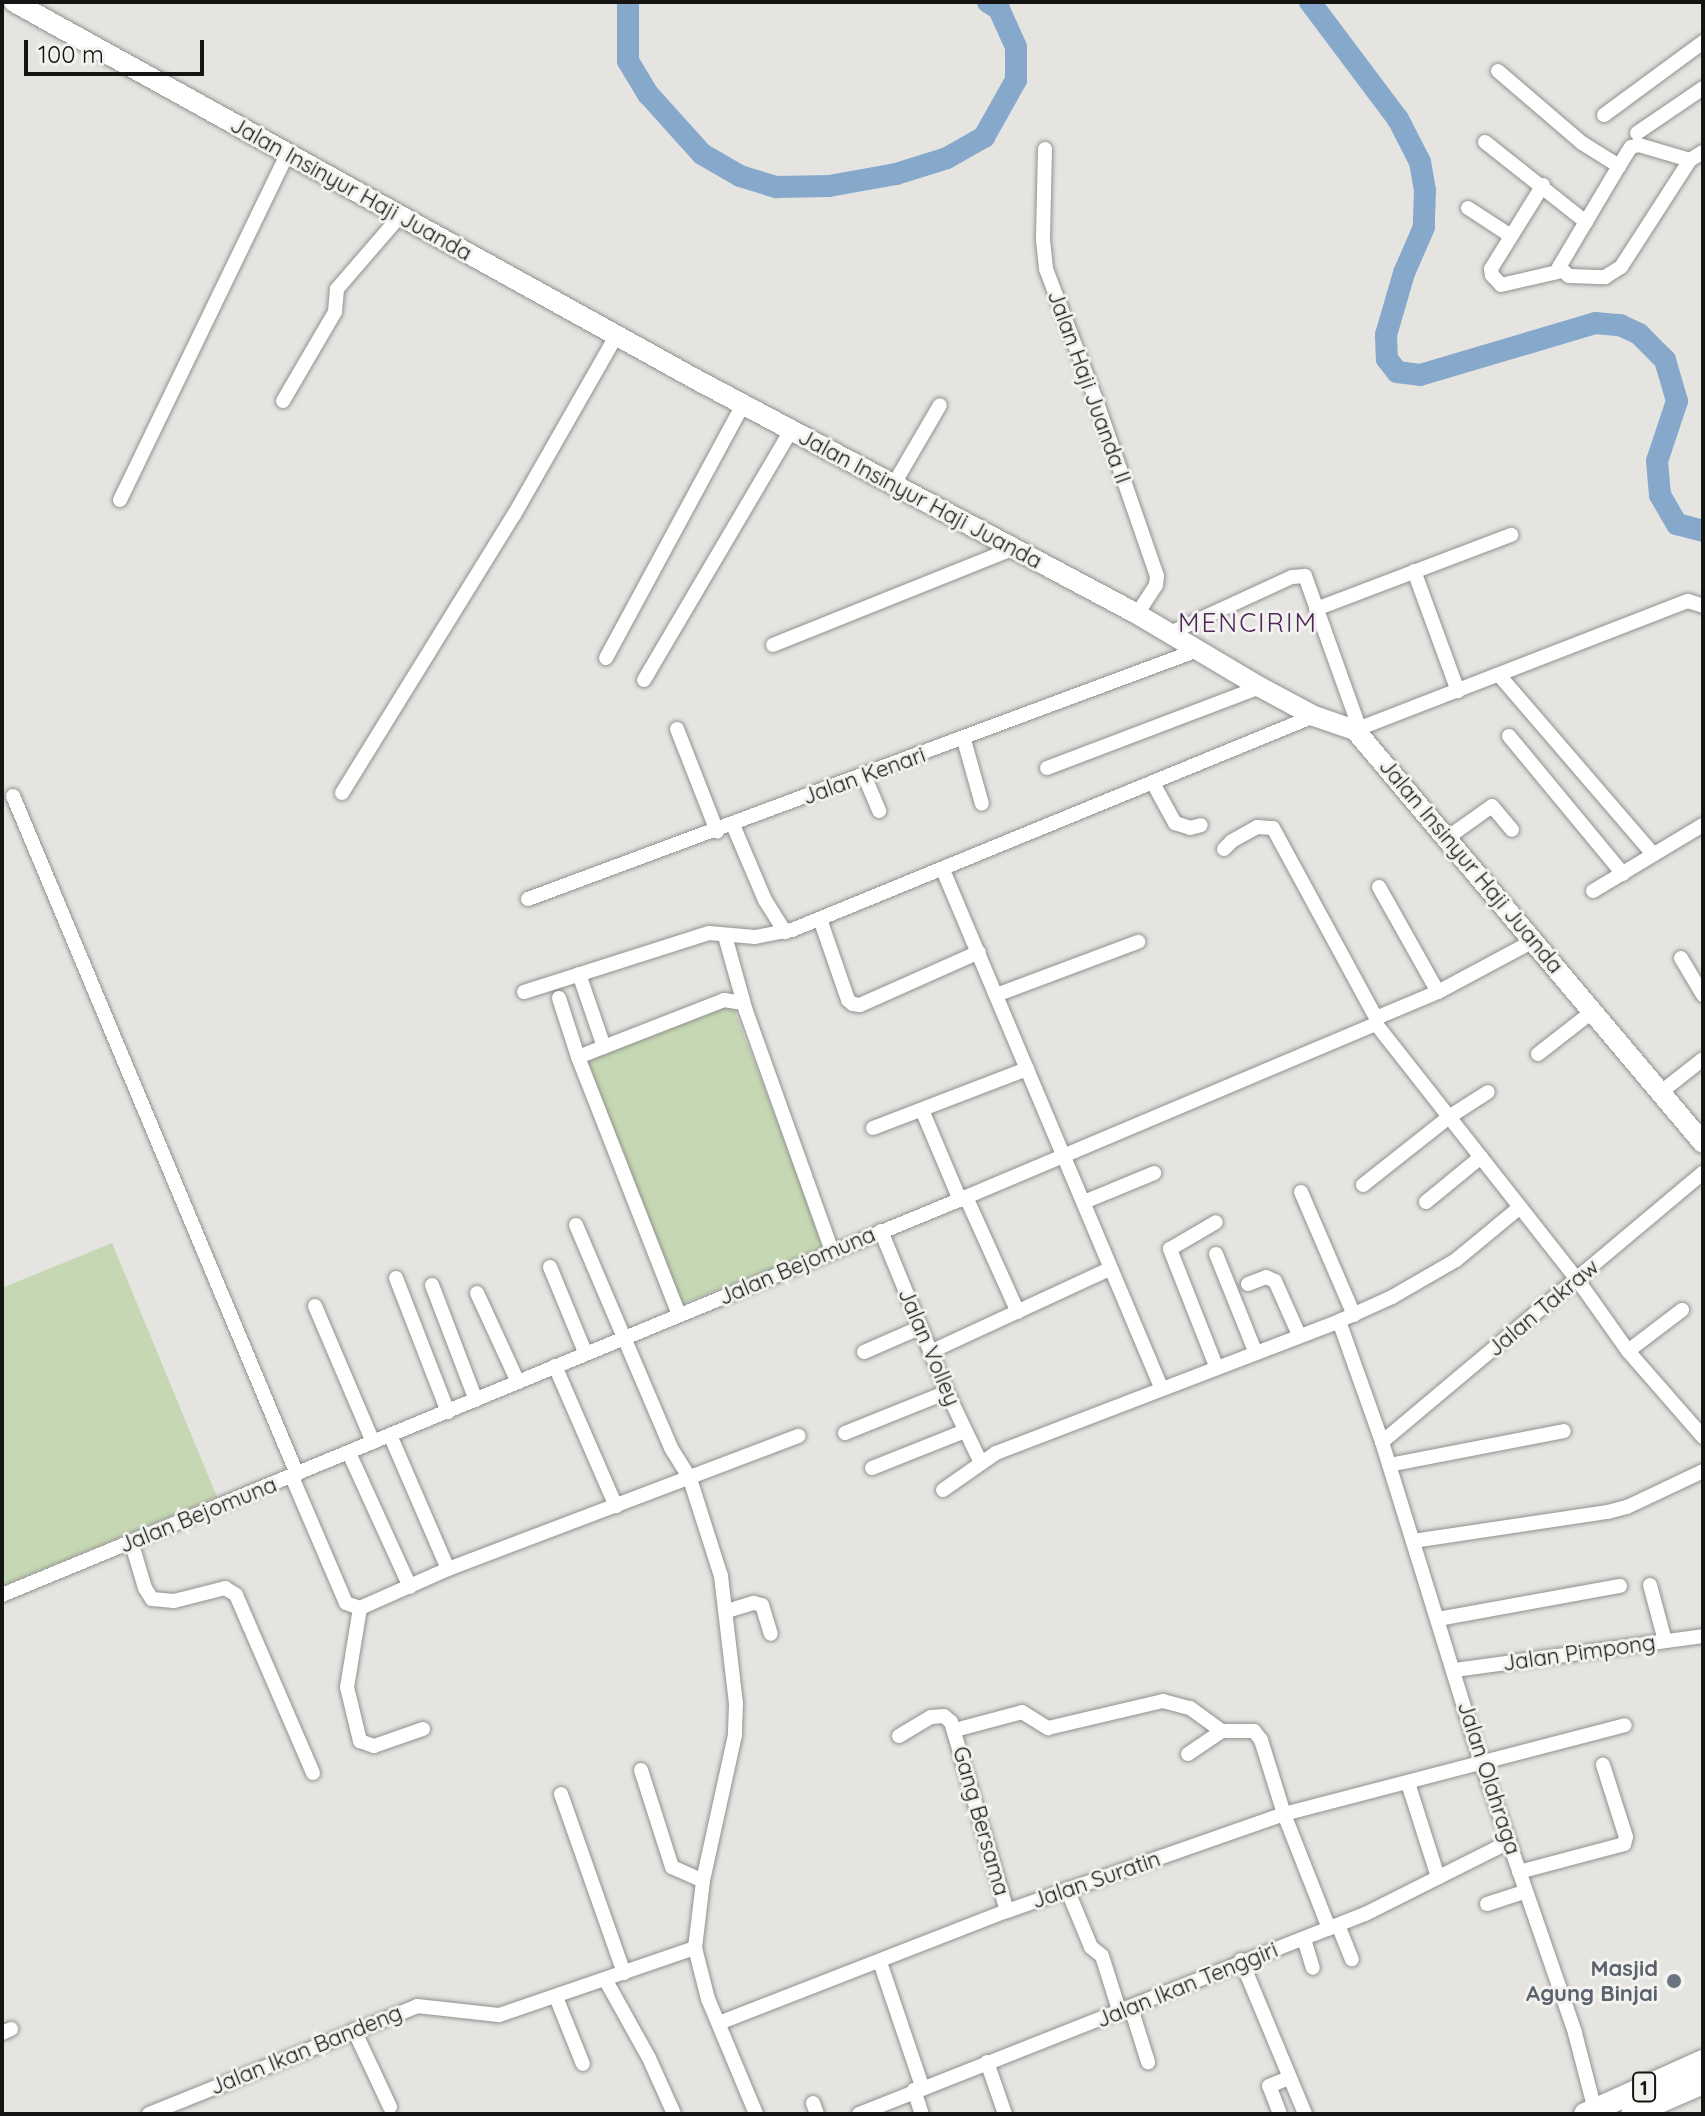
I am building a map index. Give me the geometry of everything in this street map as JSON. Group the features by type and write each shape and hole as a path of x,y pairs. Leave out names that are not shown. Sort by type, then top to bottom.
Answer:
{"main road":[{"name":"1","path":"1591,2113 1703,2061"},
{"name":"1","path":"1632,2114 1703,2083"}],"street":[{"name":"Jalan Insinyur Haji Juanda","path":"14,2 616,336 1137,614 1260,687 1314,716 1357,730 1703,1143"},
{"path":"1604,115 1703,42"},
{"path":"1498,71 1582,143 1619,166"},
{"path":"1637,133 1703,88"},
{"path":"1485,142 1586,222"},
{"path":"1543,185 1491,269 1501,285 1562,271 1580,278 1614,274 1697,156 1639,145 1631,147 1559,267 1562,271"},
{"name":"Jalan Haji Juanda II","path":"1045,149 1043,240 1046,269 1095,397 1157,576 1156,585 1137,614"},
{"path":"120,500 287,154"},
{"path":"1468,208 1511,236"},
{"path":"283,401 335,312 337,289 400,216"},
{"path":"342,793 501,536 616,336"},
{"path":"606,658 743,405"},
{"path":"894,484 940,405"},
{"path":"644,680 791,430"},
{"path":"1316,609 1511,535"},
{"path":"773,645 1014,548"},
{"path":"1414,571 1458,691"},
{"path":"1170,633 1299,575 1310,582 1316,609 1357,730 1688,601 1703,606"},
{"name":"Jalan Kenari","path":"528,899 964,740 1198,650"},
{"path":"1499,675 1652,853"},
{"path":"1047,768 1260,687"},
{"path":"524,992 709,933 755,937 785,932 1314,716"},
{"path":"677,729 717,831"},
{"path":"1509,736 1623,874"},
{"path":"964,740 982,804"},
{"path":"864,775 879,811"},
{"path":"1153,783 1175,823 1190,828 1201,825"},
{"path":"13,796 346,1603 360,1608 448,1569 799,1436"},
{"path":"1447,838 1492,806 1512,830"},
{"path":"733,825 765,900 785,932"},
{"path":"1593,891 1703,825"},
{"path":"1224,849 1257,827 1273,828 1376,1021 1577,1279 1628,1351 1703,1437"},
{"path":"943,870 1161,1387"},
{"path":"1379,887 1438,992"},
{"path":"820,919 848,1000 853,1004 860,1005 979,952"},
{"path":"725,936 743,1003 832,1251"},
{"name":"Jalan Bejomuna","path":"2,1595 1064,1155 1376,1021 1533,941"},
{"path":"996,995 1138,942"},
{"path":"1681,958 1703,995"},
{"path":"579,974 604,1047"},
{"path":"559,998 578,1057 679,1315"},
{"path":"578,1057 724,1000 743,1003"},
{"path":"1538,1054 1593,1011"},
{"path":"1661,1092 1703,1059"},
{"path":"873,1128 1027,1069"},
{"path":"1363,1185 1449,1117 1488,1092"},
{"path":"922,1110 1018,1312"},
{"path":"1426,1202 1481,1157"},
{"path":"1084,1202 1154,1173"},
{"name":"Jalan Takraw","path":"1382,1442 1703,1173"},
{"path":"1301,1192 1354,1315"},
{"path":"943,1490 980,1461 1161,1387 1354,1315 1456,1260 1520,1207"},
{"path":"1216,1222 1170,1249 1216,1366"},
{"path":"576,1225 671,1448 690,1479 721,1576 736,1703 735,1735 703,1881 695,1948 708,1999 756,2114"},
{"name":"Jalan Volley","path":"881,1231 919,1328 980,1461"},
{"path":"1216,1254 1255,1351"},
{"path":"550,1267 585,1352"},
{"path":"930,1352 1110,1269"},
{"path":"1248,1284 1266,1277 1275,1281 1299,1335"},
{"path":"396,1278 448,1412"},
{"path":"432,1285 476,1400"},
{"path":"477,1293 518,1382"},
{"path":"315,1306 373,1442"},
{"path":"1628,1351 1682,1310"},
{"path":"1339,1321 1382,1442"},
{"path":"864,1352 919,1328"},
{"path":"555,1366 616,1506"},
{"path":"845,1433 947,1392"},
{"path":"872,1468 965,1431"},
{"path":"1389,1465 1564,1431"},
{"path":"390,1435 448,1569"},
{"name":"Jalan Olahraga","path":"1382,1442 1481,1761 1575,2033 1591,2113"},
{"path":"349,1453 410,1587"},
{"path":"1413,1541 1608,1512 1627,1507 1703,1471"},
{"path":"131,1541 145,1588 159,1602 225,1588 236,1595 313,1773"},
{"path":"1650,1585 1665,1641"},
{"path":"1438,1619 1620,1586"},
{"path":"727,1611 754,1603 762,1605 771,1634"},
{"path":"360,1608 347,1687 360,1741 374,1746 423,1729"},
{"name":"Jalan Pimpong","path":"1455,1670 1703,1636"},
{"path":"899,1736 938,1715 944,1716 955,1730 1022,1712 1048,1728 1163,1701 1190,1708 1222,1731"},
{"path":"1481,1761 1625,1725"},
{"name":"Gang Bersama","path":"955,1730 1007,1911"},
{"path":"1188,1754 1222,1731 1246,1730 1258,1734 1284,1814 1352,1959"},
{"name":"Jalan Suratin","path":"719,2023 1007,1911 1284,1814 1481,1761"},
{"path":"1519,1872 1624,1844 1626,1837 1603,1765"},
{"path":"641,1770 672,1867 703,1881"},
{"path":"1408,1783 1438,1877"},
{"path":"561,1794 624,1973"},
{"name":"Jalan Ikan Tenggiri","path":"859,2114 918,2088 1125,2011 1241,1960 1304,1939 1509,1842"},
{"path":"1067,1889 1091,1947 1102,1956 1148,2062"},
{"path":"1487,1904 1525,1892"},
{"path":"1304,1939 1313,1968"},
{"name":"Jalan Ikan Bandeng","path":"149,2114 417,2006 499,2015 695,1948"},
{"path":"1241,1960 1305,2114"},
{"path":"880,1962 918,2088 922,2114"},
{"path":"605,1979 649,2058 674,2114"},
{"path":"556,1997 583,2064"},
{"path":"354,2030 390,2107"},
{"path":"987,2062 1005,2114"},
{"path":"1280,2114 1269,2086 1289,2078"}],"green space":[{"path":"732,1004 826,1249 679,1305 585,1060"},
{"path":"112,1243 217,1497 2,1586 2,1288"}],"waterway":[{"path":"628,2 628,61 648,94 702,154 740,176 776,187 829,186 896,174 947,158 984,137 1016,80 1016,47 999,9 988,2"},
{"path":"1310,2 1398,119 1420,162 1425,190 1424,227 1404,273 1386,335 1387,359 1397,372 1420,375 1595,323 1620,325 1639,334 1665,360 1677,401 1657,461 1660,495 1677,524 1703,531"}],"place":[{"name":"Masjid Agung Binjai","path":"1674,1981"}],"district":[{"name":"MENCIRIM","path":"1248,623"}]}
